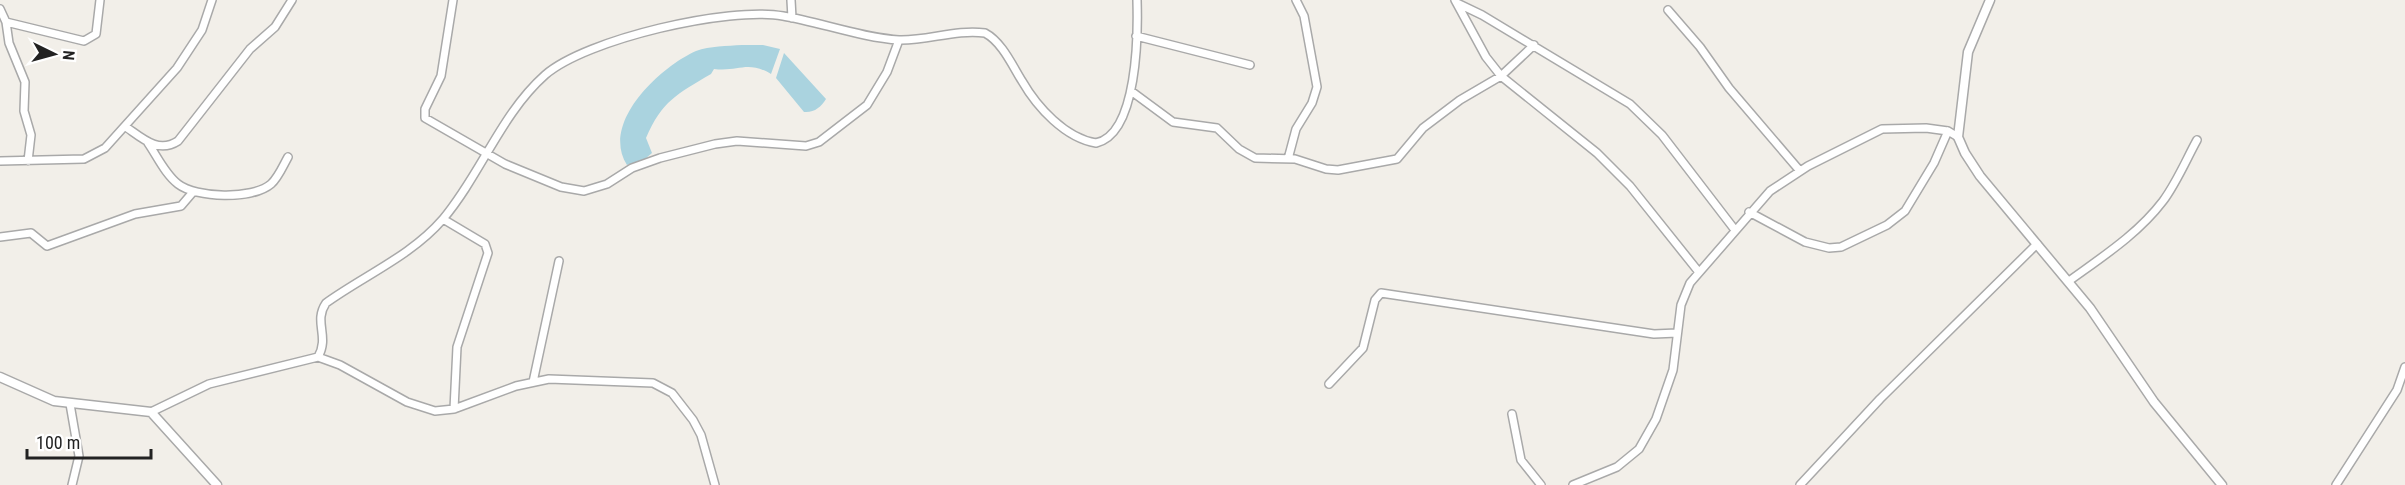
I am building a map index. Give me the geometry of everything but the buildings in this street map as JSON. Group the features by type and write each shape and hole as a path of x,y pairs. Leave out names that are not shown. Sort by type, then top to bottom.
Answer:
{"street":[{"path":"6,22 84,41 96,34 100,0"},
{"path":"0,161 84,159 94,156 105,148 177,68 202,30 212,0"},
{"path":"126,127 146,141 161,147 170,146 178,141 250,50 274,27 292,0"},
{"path":"453,0 441,76 425,109 425,118 486,154 540,179 574,191 607,184 632,168 660,158 737,141 800,146 819,142 867,105 887,72 899,40"},
{"path":"791,0 792,18"},
{"path":"318,357 324,343 320,313 326,303 405,253 443,219 531,90 544,76 566,60 608,42 721,17 766,14 899,40 980,33 990,36 1010,61 1035,102 1048,116 1071,132 1093,142 1100,142 1113,132 1127,107 1131,90 1137,0"},
{"path":"1288,159 1296,129 1312,103 1317,87 1304,16 1296,0"},
{"path":"1958,136 1968,52 1990,0"},
{"path":"1456,2 1604,87 1647,119 1735,230"},
{"path":"1456,2 1486,57 1501,76 1597,153 1630,186 1698,271"},
{"path":"0,9 6,22 9,43 25,82 24,111 31,135 28,161"},
{"path":"1668,10 1700,47 1729,88 1800,171"},
{"path":"1136,36 1250,65"},
{"path":"1131,90 1173,122 1217,128 1247,155 1255,158 1305,161 1326,169 1397,159 1429,123 1460,100 1501,76 1534,45"},
{"path":"1573,485 1617,467 1640,449 1656,419 1673,370 1676,359 1677,333 1685,294 1698,271 1749,212 1770,191 1800,171 1882,129 1910,126 1948,131 1958,136 1980,176 2096,316 2162,412 2222,485"},
{"path":"1749,212 1805,243 1829,248 1841,247 1887,225 1905,211 1934,163 1948,131"},
{"path":"2068,281 2125,240 2148,219 2165,199 2197,140"},
{"path":"146,141 169,176 193,192 225,195 261,189 271,184 288,157"},
{"path":"0,237 32,233 47,246 135,214 181,206 193,192"},
{"path":"443,219 485,244 488,253 457,346 454,409"},
{"path":"1800,485 1880,399 2037,244"},
{"path":"533,382 559,261"},
{"path":"1329,384 1363,348 1377,296 1386,292 1547,320 1654,334 1677,333"},
{"path":"0,376 44,397 70,404 151,412 210,384 318,357 340,365 419,407 435,411 454,409 533,382 571,378 661,386 672,393 693,420 701,435 715,485"},
{"path":"2336,485 2397,390 2405,367"},
{"path":"70,404 79,456 72,485"},
{"path":"151,412 217,485"},
{"path":"1512,414 1521,460 1541,485"}],"water":[{"path":"742,45 763,45 780,49 771,74 749,67 714,69 711,74 680,93 665,107 646,138 652,153 645,159 627,165 621,149 621,132 627,115 651,83 666,70 696,51"},
{"path":"784,53 826,99 817,109 804,112 776,78"}]}
